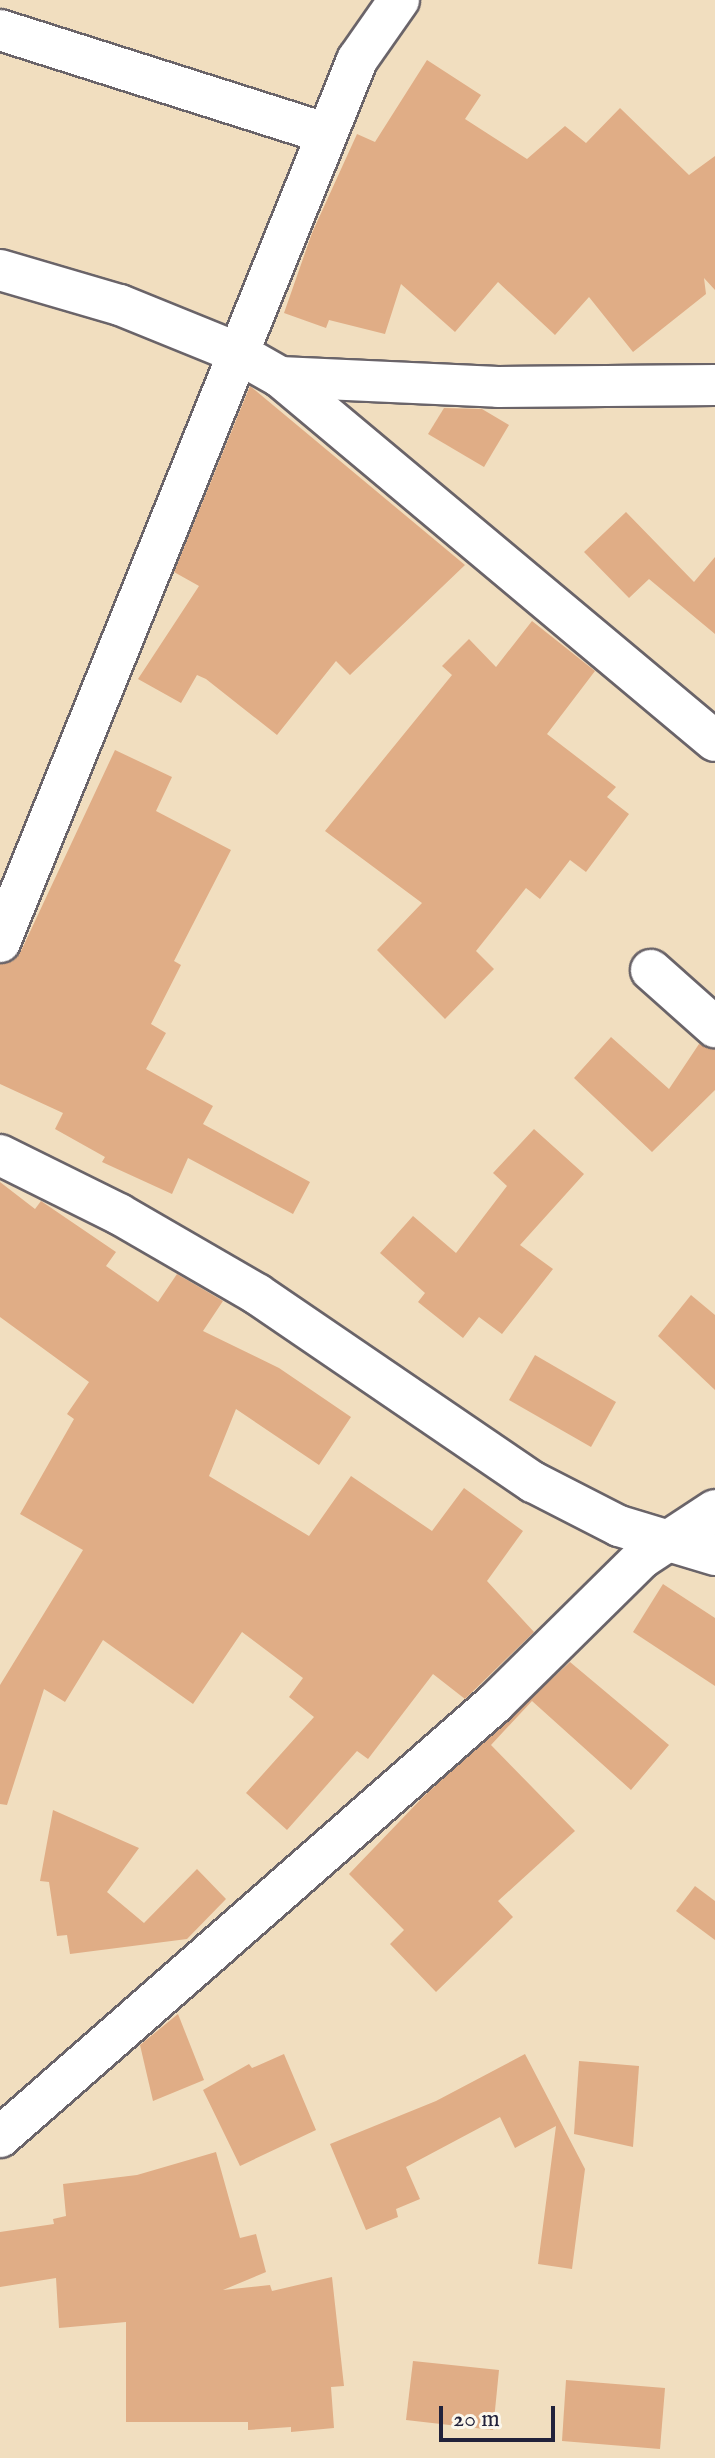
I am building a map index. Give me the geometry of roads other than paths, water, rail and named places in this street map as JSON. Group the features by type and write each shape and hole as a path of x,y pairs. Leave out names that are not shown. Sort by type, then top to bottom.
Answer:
{"street":[{"path":"0,942 236,352 357,60 399,0"},
{"path":"0,30 327,134"},
{"path":"0,270 120,305 236,352 280,377 715,741"},
{"path":"280,377 498,387 715,385"},
{"path":"651,970 715,1027"},
{"path":"0,1155 119,1214 257,1294 533,1482 619,1526 715,1555"},
{"path":"0,2137 495,1703 642,1558 715,1510"}]}
